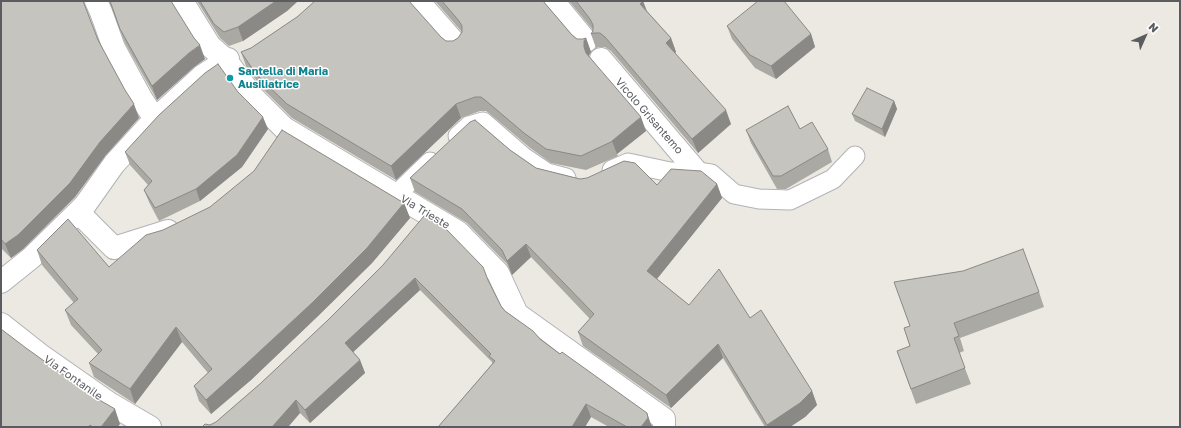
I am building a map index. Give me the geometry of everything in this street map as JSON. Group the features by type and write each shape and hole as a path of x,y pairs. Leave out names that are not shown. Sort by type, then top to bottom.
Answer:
{"street":[{"path":"96,1 114,48 141,98 155,119"},
{"name":"Via Trieste","path":"182,1 210,46 226,60 252,96 284,128 396,194 422,219 458,232 498,274 517,314 664,420 664,427"},
{"path":"418,1 455,43"},
{"path":"553,1 586,41"},
{"path":"1,282 31,258 85,205 114,164 155,119 202,76 226,60 249,52"},
{"name":"Vicolo Grisantemo","path":"601,59 697,172"},
{"path":"272,146 284,128"},
{"path":"78,212 114,248 163,233 188,221"},
{"name":"Via Fontanile","path":"1,324 39,354 110,403 150,427"}],"lane":[{"path":"396,194 469,126 483,122 522,156 547,173 587,180 628,163 670,172 697,172 710,174 734,194 759,199 790,200 833,179 854,156"}],"building":[{"path":"1,1 83,1 98,40 134,104 100,142 70,183 18,235 5,244 1,239"},
{"path":"110,1 171,1 200,45 152,86 120,29"},
{"path":"200,1 276,1 238,27 224,32 214,24"},
{"path":"315,1 409,1 441,37 446,41 453,41 458,38 462,32 462,26 442,1 543,1 572,35 577,39 586,38 584,41 584,47 586,53 641,117 613,141 581,156 546,149 524,133 481,97 475,97 456,104 391,166 287,104 256,74 241,52 251,48 297,17"},
{"path":"576,1 643,1 640,4 671,38 666,43 726,110 692,139 605,37 600,33 591,34 593,31 593,25"},
{"path":"758,1 784,1 811,34 771,66 750,55 727,26"},
{"path":"218,64 238,92 263,117 237,155 196,189 155,208 144,190 152,181 125,152 159,115 205,73"},
{"path":"867,88 894,101 882,129 852,114"},
{"path":"788,106 800,129 812,122 828,149 781,176 773,176 746,130"},
{"path":"475,120 510,150 536,168 580,179 587,178 624,161 635,163 657,185 671,169 701,171 717,184 647,271 689,305 719,269 750,318 761,310 812,391 800,403 767,425 718,344 666,395 578,332 594,314 526,244 507,261 502,250 462,209 410,178 470,122"},
{"path":"282,130 404,203 367,248 312,303 206,400 194,386 212,369 176,327 130,389 89,363 102,350 65,310 78,299 37,250 68,219 109,267 146,235 163,230 210,207 254,171"},
{"path":"424,216 446,229 483,267 501,306 505,311 533,331 540,339 560,354 562,352 647,413 648,418 641,427 627,427 586,404 572,427 438,427 495,361 489,356 491,354 415,278 345,343 360,360 305,410 296,400 272,427 202,427 205,424 210,425 216,422 261,383 328,320 383,265"},
{"path":"1023,249 1039,292 954,323 959,336 954,338 965,368 911,389 897,351 910,346 904,328 910,326 894,282 963,271"},
{"path":"1,329 96,398 115,409 101,427 93,427 90,425 88,427 1,427"}],"place":[{"name":"Santella di Maria Ausiliatrice","path":"230,78"}]}
